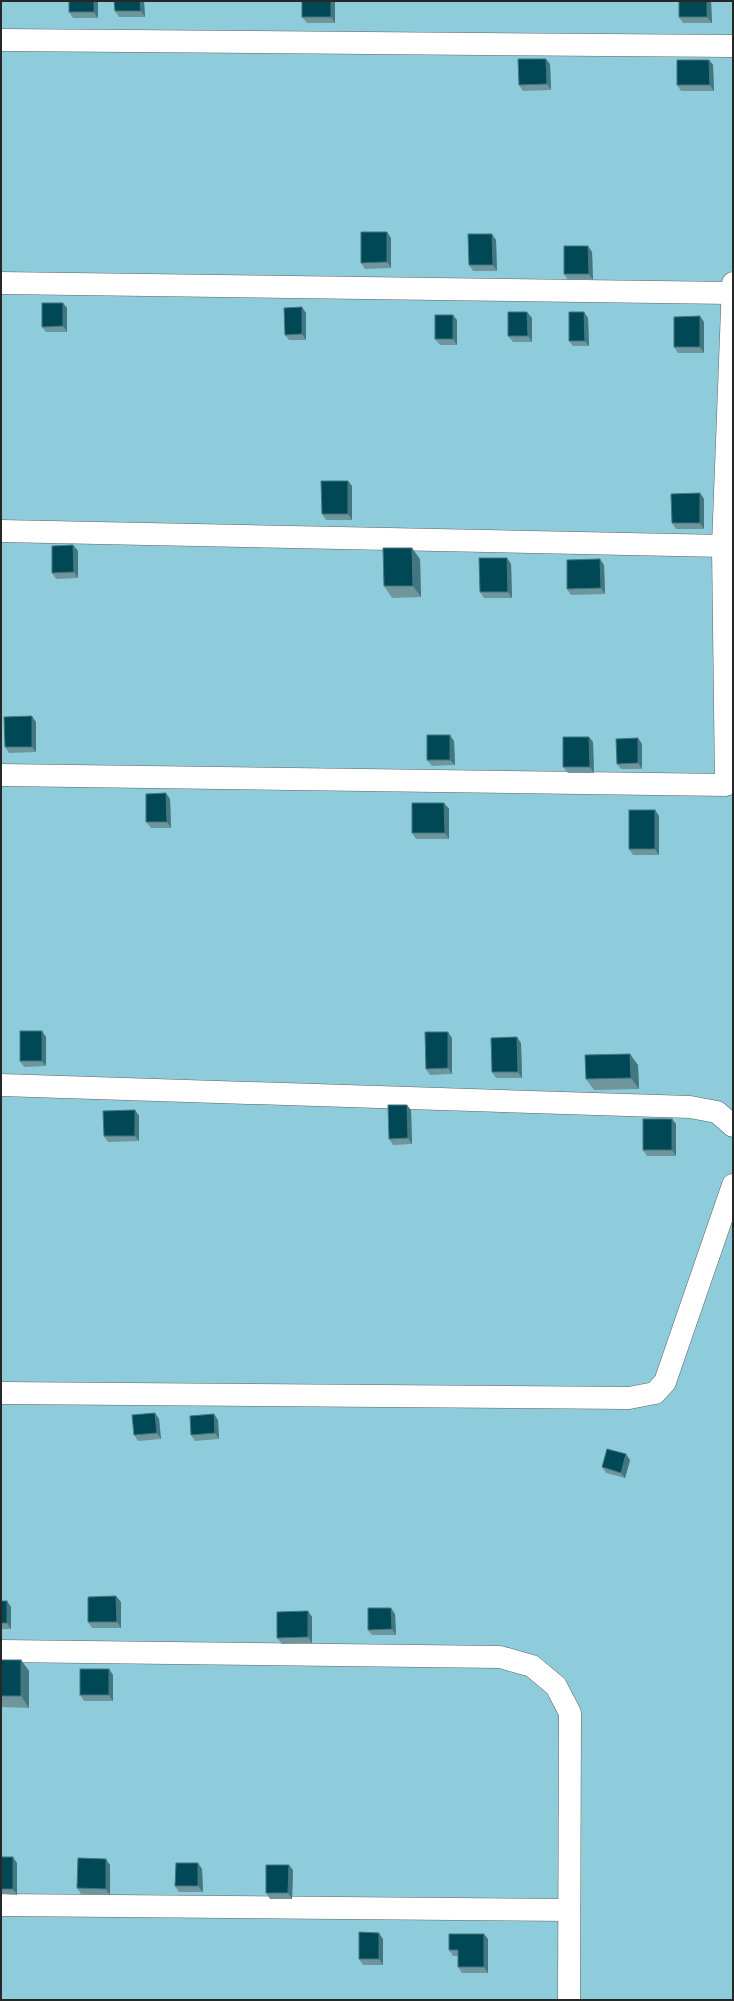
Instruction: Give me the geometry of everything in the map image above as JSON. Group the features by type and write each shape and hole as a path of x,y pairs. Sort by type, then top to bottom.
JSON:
{"lane":[{"path":"1,40 733,46"},
{"path":"1,283 733,288 723,546 726,785 1,775"},
{"path":"1,531 723,546"},
{"path":"1,1085 690,1107 717,1112 733,1126"},
{"path":"1,1393 629,1398 655,1393 664,1382 733,1185"},
{"path":"1,1651 500,1657 532,1666 556,1686 570,1714 569,2000"},
{"path":"1,1905 569,1910"}],"shaded area":[{"path":"1,1 733,1 733,2000 1,2000"}],"building":[{"path":"69,1 94,1 94,12 69,12"},
{"path":"114,1 140,1 141,11 115,11"},
{"path":"302,1 331,1 331,17 302,17"},
{"path":"679,1 707,1 707,17 679,17"},
{"path":"518,59 546,59 547,84 519,85"},
{"path":"677,60 709,60 710,85 677,85"},
{"path":"361,232 387,232 387,262 361,263"},
{"path":"468,234 492,234 493,265 469,265"},
{"path":"564,246 588,246 589,274 564,274"},
{"path":"42,303 63,303 63,326 42,327"},
{"path":"302,307 302,334 285,335 284,308"},
{"path":"508,312 527,312 528,336 508,336"},
{"path":"569,312 584,312 585,341 569,341"},
{"path":"435,315 453,315 453,339 435,339"},
{"path":"700,316 700,347 674,347 674,317"},
{"path":"321,481 348,481 348,514 322,514"},
{"path":"700,493 700,523 672,523 671,494"},
{"path":"73,545 74,572 52,573 52,546"},
{"path":"383,548 412,548 413,586 384,586"},
{"path":"479,558 507,558 508,592 480,592"},
{"path":"600,559 601,588 567,589 567,560"},
{"path":"32,716 32,747 5,747 4,717"},
{"path":"427,735 450,735 450,760 427,760"},
{"path":"563,737 589,737 590,767 563,767"},
{"path":"638,738 638,763 617,764 616,739"},
{"path":"166,793 167,822 146,822 146,794"},
{"path":"412,803 444,803 445,833 412,833"},
{"path":"629,810 655,810 655,849 629,849"},
{"path":"20,1031 42,1031 42,1061 20,1061"},
{"path":"425,1032 448,1032 448,1068 426,1069"},
{"path":"517,1037 518,1072 492,1072 491,1038"},
{"path":"630,1054 631,1078 586,1079 585,1055"},
{"path":"388,1105 407,1105 408,1138 389,1139"},
{"path":"135,1110 135,1136 104,1136 103,1111"},
{"path":"643,1119 672,1119 672,1150 643,1150"},
{"path":"155,1413 157,1433 134,1435 132,1415"},
{"path":"214,1414 215,1433 191,1435 190,1416"},
{"path":"607,1449 626,1454 621,1473 602,1467"},
{"path":"116,1596 117,1622 88,1622 88,1597"},
{"path":"1,1601 7,1601 7,1623 1,1623"},
{"path":"368,1608 391,1608 392,1629 368,1630"},
{"path":"308,1611 308,1637 277,1638 277,1612"},
{"path":"1,1660 21,1660 21,1696 1,1696"},
{"path":"80,1669 109,1669 109,1695 80,1695"},
{"path":"1,1857 13,1857 13,1889 1,1889"},
{"path":"78,1858 106,1859 106,1889 77,1888"},
{"path":"176,1863 198,1863 198,1886 175,1886"},
{"path":"266,1865 289,1865 288,1893 266,1893"},
{"path":"359,1932 379,1933 379,1959 359,1959"},
{"path":"449,1934 484,1934 484,1967 458,1967 458,1950 449,1950"}]}
